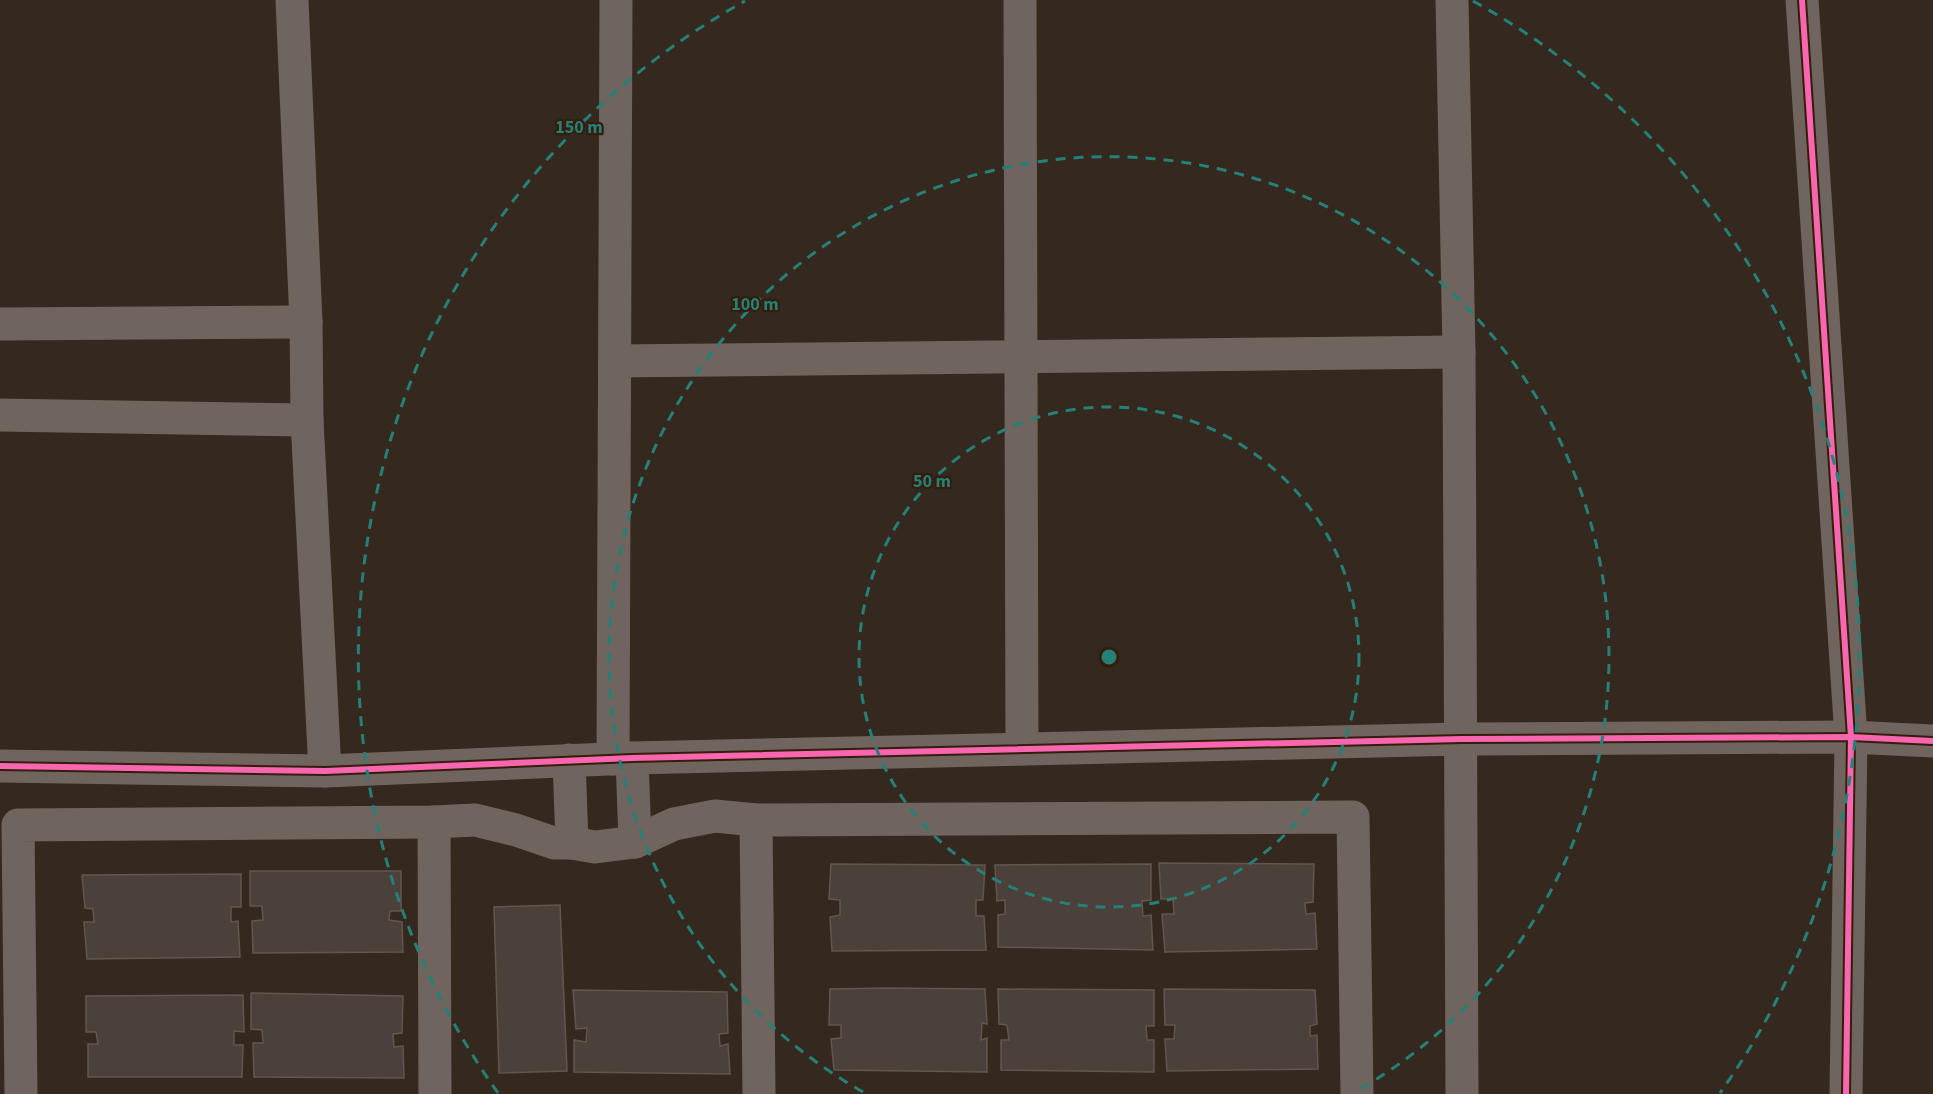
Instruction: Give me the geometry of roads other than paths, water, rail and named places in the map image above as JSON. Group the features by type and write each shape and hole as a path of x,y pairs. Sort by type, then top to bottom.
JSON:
{"street":[{"path":"292,0 306,322 307,420 325,771"},
{"path":"616,0 615,362 622,758 635,842"},
{"path":"1020,0 1019,357 1022,749"},
{"path":"1452,0 1459,352 1462,1094"},
{"path":"1802,0 1851,737 1846,1094"},
{"path":"0,324 306,322"},
{"path":"615,362 1459,352"},
{"path":"0,415 307,420"},
{"path":"0,766 325,771 622,758 1462,739 1851,737 1933,741"},
{"path":"569,760 572,843"},
{"path":"21,1094 18,825 475,820 516,830 554,843 595,847 635,842 674,824 715,816 756,820 1353,817 1357,1094"},
{"path":"756,820 759,1094"},
{"path":"434,822 435,1094"}]}
